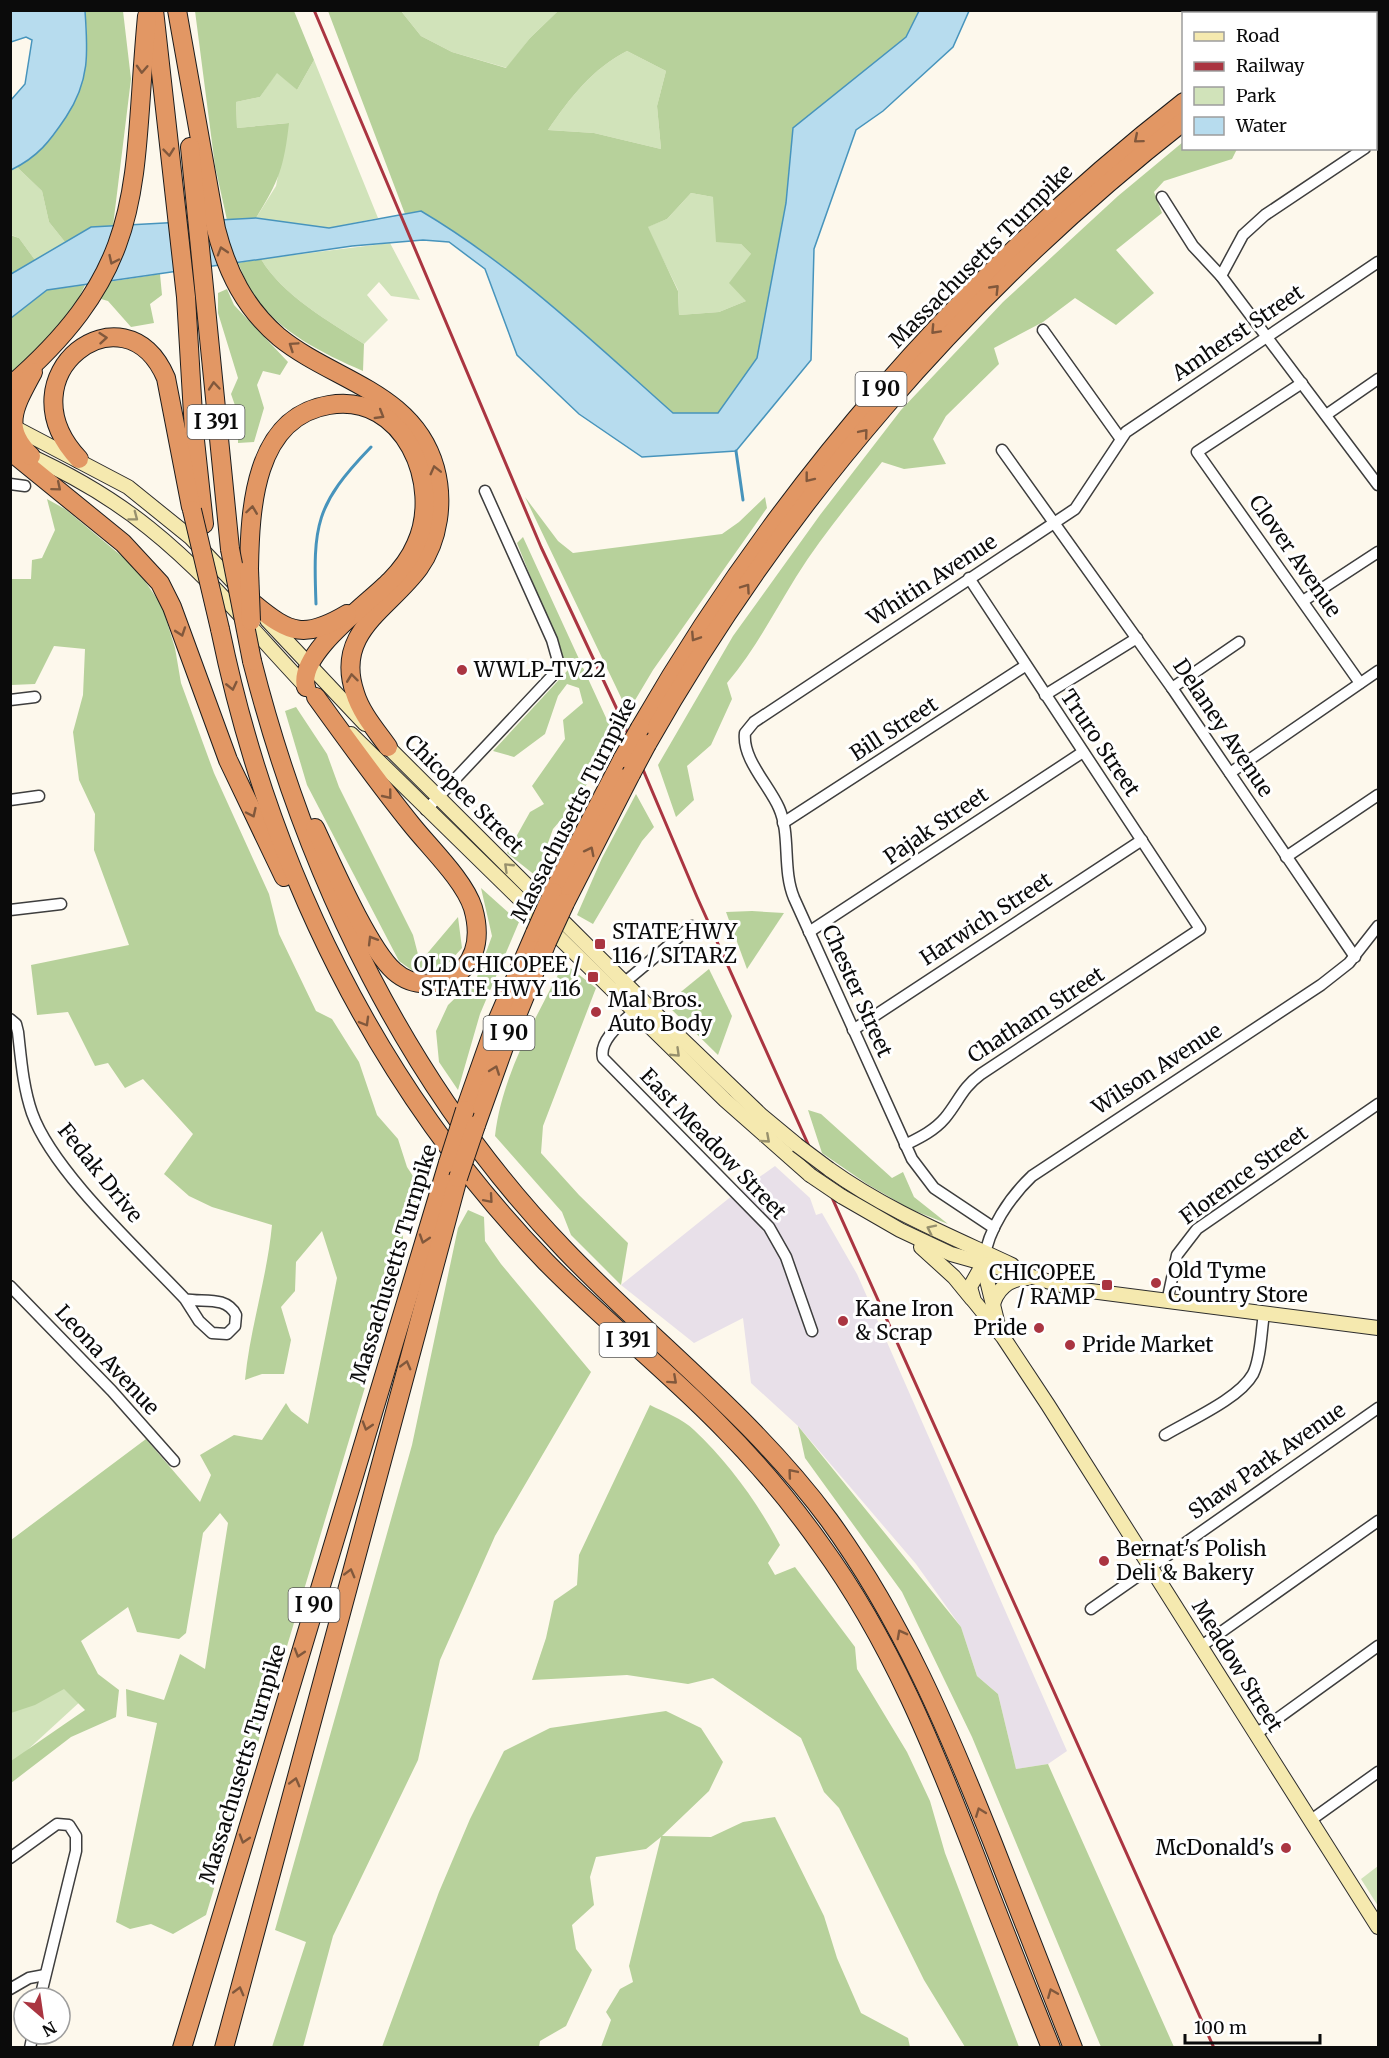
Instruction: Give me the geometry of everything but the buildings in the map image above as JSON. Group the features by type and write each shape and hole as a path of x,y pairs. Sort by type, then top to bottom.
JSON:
{"highway":[{"path":"10,386 40,360 80,315 112,261 131,204 138,149 148,10"},
{"name":"I 391","path":"154,10 186,297 198,517 231,686 258,781 295,879 344,983 405,1088 483,1191 565,1281 724,1429 771,1481 834,1564 879,1635 920,1718 1051,2048"},
{"name":"I 391","path":"176,10 202,195 206,295 222,487 230,549 252,661 275,744 314,854 352,939 404,1035 473,1140 510,1189 570,1255 714,1390 772,1450 827,1517 876,1590 909,1647 944,1722 1073,2048"},
{"name":"Massachusetts Turnpike","path":"224,2048 453,1171 465,1110 494,1028 627,766 701,628 764,537 834,445 890,379 962,301 1045,220 1182,104"},
{"name":"Massachusetts Turnpike","path":"643,736 761,566 821,486 889,403 963,322 1046,240 1182,123"},
{"path":"202,195 224,257 247,302 264,323 289,344 378,394 400,411 422,438 435,469 439,512 428,553 413,575 366,624 356,642 351,660 351,677 357,700 388,747"},
{"path":"79,459 55,433 47,413 47,387 53,371 66,353 90,340 113,337 136,344 156,360 166,378 198,517"},
{"path":"31,456 19,446 11,425 21,394 40,360"},
{"path":"252,661 249,569 254,498 265,461 275,441 292,421 314,409 339,403 362,406 381,415 404,436 420,467 425,495 424,521 412,552 389,582 364,603 309,664 304,677 311,692 374,778 466,893 476,919 477,941 471,957 457,974 438,983 419,983 399,975 388,965 362,921 275,744"},
{"path":"10,449 123,543 149,569 164,589 220,739 250,809 292,894 344,983"},
{"path":"254,604 281,626 305,631 324,626 364,603"},
{"name":"Massachusetts Turnpike","path":"182,2048 453,1171 476,1125 541,937"}],"main road":[{"name":"Chicopee Street","path":"11,425 128,487 167,517 222,569 388,747 625,981 639,1007 759,1133 810,1175 900,1230 951,1254 984,1258"},
{"name":"Chicopee Street","path":"10,449 31,456 84,484 148,527 191,566 426,810 614,992 639,1007 762,1116 830,1169 902,1214 984,1258 1046,1281 1091,1292 1378,1328"},
{"name":"Meadow Street","path":"900,1230 945,1268 1003,1337 1378,1927"},
{"path":"974,1301 970,1293 971,1283 984,1258"},
{"name":"Meadow Street","path":"984,1258 993,1309 1003,1337"},
{"path":"993,1309 999,1291 1012,1281 1020,1278 1046,1281"}],"street":[{"path":"1341,150 1348,160"},
{"path":"1221,276 1243,235 1265,215 1362,150"},
{"path":"1162,197 1192,246 1221,276 1378,485"},
{"name":"Amherst Street","path":"1120,438 1133,426 1378,262"},
{"path":"1042,330 1120,438"},
{"path":"1326,415 1378,379"},
{"name":"Clover Avenue","path":"1302,383 1197,452 1360,683"},
{"name":"Whitin Avenue","path":"744,734 754,722 1075,509 1120,438"},
{"name":"Delaney Avenue","path":"1002,450 1056,522 1172,688 1355,957"},
{"path":"10,484 25,486"},
{"path":"426,810 550,678 558,666 552,640 485,491"},
{"path":"1303,601 1378,552"},
{"name":"Truro Street","path":"969,578 1200,929"},
{"path":"1044,694 1137,638"},
{"path":"1172,688 1239,642"},
{"name":"Bill Street","path":"783,823 1026,666"},
{"path":"1230,772 1378,671"},
{"path":"10,700 35,697"},
{"name":"Chester Street","path":"744,734 749,754 778,807 783,823 787,879 905,1145 916,1166 930,1184 994,1228"},
{"name":"Pajak Street","path":"809,932 1083,752"},
{"path":"1287,857 1378,795"},
{"path":"10,800 39,796"},
{"name":"Harwich Street","path":"853,1030 1142,840"},
{"path":"10,910 61,904"},
{"path":"614,992 692,926"},
{"name":"Wilson Avenue","path":"984,1258 994,1228 1020,1189 1039,1170 1315,989 1355,957 1378,926"},
{"name":"Chatham Street","path":"905,1145 932,1130 945,1118 958,1095 975,1079 1200,929"},
{"name":"East Meadow Street","path":"639,1007 606,1041 602,1050 603,1058 769,1227 786,1257 812,1331"},
{"name":"Fedak Drive","path":"11,1019 18,1032 26,1094 41,1135 101,1210 185,1299 199,1320 212,1333 227,1334 235,1326 236,1315 228,1305 213,1301 185,1299"},
{"name":"Florence Street","path":"1167,1302 1177,1255 1197,1229 1378,1104"},
{"name":"Leona Avenue","path":"10,1286 112,1391 174,1461"},
{"path":"1165,1435 1224,1400 1246,1382 1254,1370 1264,1314"},
{"name":"Shaw Park Avenue","path":"1091,1609 1149,1566 1378,1408"},
{"path":"1200,1647 1378,1521"},
{"path":"1256,1734 1378,1646"},
{"path":"1311,1820 1378,1772"},
{"path":"10,1858 57,1824 69,1825 74,1831 76,1851 43,1986"},
{"path":"10,1989 28,1978 45,1975"}],"shaded area":[{"path":"775,1166 810,1198 816,1215 822,1213 857,1274 1067,1751 1048,1764 1016,1769 998,1694 977,1676 961,1627 916,1564 798,1426 751,1383 743,1318 694,1343 621,1285 728,1199"}],"green space":[{"path":"85,11 123,11 131,79 113,226 91,227 65,242 49,222 42,191 17,167 50,140 79,91 87,54"},
{"path":"195,11 294,11 314,60 297,90 277,73 260,97 236,102 237,128 289,123 279,173 256,218 227,220 215,166"},
{"path":"328,11 401,11 421,36 452,52 506,68 530,38 558,11 919,11 906,37 793,128 786,203 757,358 718,413 673,413 552,306 489,256 421,211 405,214","holes":["627,51 666,71 657,106 661,149 594,133 548,130 592,75","691,193 713,197 716,242 741,244 751,254 729,283 746,301 719,312 679,315 678,291 648,227 667,219"]},
{"path":"401,11 558,11 530,38 507,68 452,52 421,36"},
{"path":"627,51 666,71 657,106 661,149 594,133 548,130 592,75"},
{"path":"314,60 378,218 329,228 256,218 276,186 288,123 237,128 236,102 260,97 277,72 297,90"},
{"path":"1182,143 1182,150 1236,150 1232,159 1164,181 1154,192 1162,213 1116,250 1154,293 1116,325 1075,298 1043,322 994,348 999,364 946,416 933,439 946,464 904,469 882,462 816,548 755,645 727,683 732,699 711,745 687,766 694,800 676,817 658,765 733,636 820,515 901,410 1003,302 1118,196"},
{"path":"17,167 42,191 49,222 65,242 35,260 19,238 11,235 11,170"},
{"path":"691,193 713,197 741,244 751,254 746,301 719,312 679,315 678,290 647,227 667,219"},
{"path":"10,235 19,238 35,260 11,274"},
{"path":"390,243 420,300 391,296 379,282 367,295 388,320 364,344 294,296 270,272 261,259"},
{"path":"261,259 270,272 294,296 364,344 363,371 303,341 265,309 252,292 238,263"},
{"path":"160,274 162,295 150,304 154,323 131,327 108,301 101,299 108,282"},
{"path":"85,285 70,317 11,375 11,318 47,290"},
{"path":"227,289 234,305 288,362 280,375 263,371 257,385 264,408 254,442 238,443 238,414 231,394 238,378 218,313 218,293"},
{"path":"525,497 558,541 573,553 722,534 739,522 765,497 767,508 653,670 628,712"},
{"path":"47,499 65,509 136,568 162,606 175,648 181,683 214,773 269,894 279,934 316,1011 332,1019 359,1062 377,1115 398,1139 407,1167 422,1190 403,1232 403,1261 206,1915 173,1934 151,1924 130,1929 116,1922 157,1723 127,1716 126,1689 164,1700 180,1654 205,1669 228,1523 220,1513 203,1533 186,1633 179,1639 137,1632 128,1607 81,1641 98,1674 119,1690 116,1717 71,1737 11,1783 11,1761 85,1710 64,1689 35,1705 11,1713 11,1540 146,1439 200,1502 211,1475 200,1455 234,1435 262,1440 286,1403 291,1411 308,1424 337,1278 322,1231 296,1262 295,1291 281,1307 291,1340 284,1374 262,1374 245,1380 272,1225 212,1207 189,1196 164,1174 193,1134 143,1079 125,1088 108,1063 95,1066 68,1012 37,1015 31,965 129,945 94,850 95,814 79,780 73,732 83,695 85,649 54,646 35,684 11,685 10,559 12,579 31,579 32,560 42,558 55,530"},
{"path":"523,537 613,733 579,799 553,829 536,876 507,853 530,812 544,804 532,786 565,739 563,720 583,703 579,688 567,684 558,696 545,734 514,757 493,751 568,670 517,543"},
{"path":"296,707 327,754 339,787 413,935 420,962 458,917 462,948 440,972 417,974 399,961 307,785 285,711"},
{"path":"636,794 654,827 642,841 593,924 577,915 602,858"},
{"path":"481,888 519,922 480,1014 458,1090 439,1062 436,1031 448,1005 477,977 492,936"},
{"path":"726,912 784,913 747,969"},
{"path":"564,963 596,988 543,1126 541,1153 579,1195 628,1243 621,1285 571,1235 562,1212 495,1136 499,1113 513,1069"},
{"path":"709,969 732,1016 718,1055 666,1004"},
{"path":"808,1110 821,1114 892,1178 903,1172 914,1197 948,1224 910,1209 867,1184 822,1153"},
{"path":"468,1210 484,1217 485,1241 501,1264 591,1372 495,1536 440,1660 418,1760 333,1936 303,2047 272,2047 306,1942 275,1930 412,1445 458,1228"},
{"path":"650,1405 690,1426 719,1456 752,1499 780,1545 768,1563 775,1575 795,1567 855,1647 857,1669 907,1752 930,1801 945,1853 1019,2047 965,2047 924,1980 839,1808 824,1792 801,1738 713,1678 688,1684 627,1675 532,1680 546,1638 554,1601 577,1585 579,1555"},
{"path":"798,1426 961,1627 977,1676 998,1694 1016,1769 1048,1764 1174,2047 1101,2047 972,1737 902,1592 805,1458"},
{"path":"11,1575 95,1688 11,1765"},
{"path":"666,1711 701,1728 723,1762 709,1791 662,1836 711,1837 743,1822 775,1817 824,1916 837,1958 861,2013 908,2038 910,2047 601,2047 611,2020 606,2012 620,1989 633,1982 629,1966 661,1837 646,1849 596,1857 590,1877 594,1905 572,1925 576,1949 592,1970 566,2026 540,2041 539,2047 382,2047 439,1892 470,1819 504,1751 550,1728"},
{"path":"1378,1866 1378,1906 1361,1879"}],"water":[{"path":"11,10 85,11 87,53 80,91 60,126 43,148 29,160 11,170 11,100 25,84 32,40 26,37 11,42"},
{"path":"919,11 969,11 953,47 883,111 856,130 814,249 811,360 736,451 642,457 579,414 517,355 485,269 449,242 423,240 352,246 47,290 11,318 11,274 91,227 256,218 329,228 421,211 520,280 673,413 718,413 757,358 786,203 793,128 906,37"}],"waterway":[{"path":"316,604 315,554 321,518 338,485 371,447"},
{"path":"736,451 743,500"}],"railway":[{"path":"314,10 541,547 622,720 697,897 1214,2048"}],"place":[{"name":"WWLP-TV22","path":"462,670"},
{"name":"STATE HWY 116 / SITARZ","path":"600,944"},
{"name":"OLD CHICOPEE / STATE HWY 116","path":"593,977"},
{"name":"Mal Bros. Auto Body","path":"596,1012"},
{"name":"Old Tyme Country Store","path":"1156,1283"},
{"name":"CHICOPEE / RAMP","path":"1107,1285"},
{"name":"Kane Iron & Scrap","path":"843,1321"},
{"name":"Pride","path":"1039,1328"},
{"name":"Pride Market","path":"1070,1345"},
{"name":"Bernat's Polish Deli & Bakery","path":"1104,1561"},
{"name":"McDonald's","path":"1286,1848"}]}
